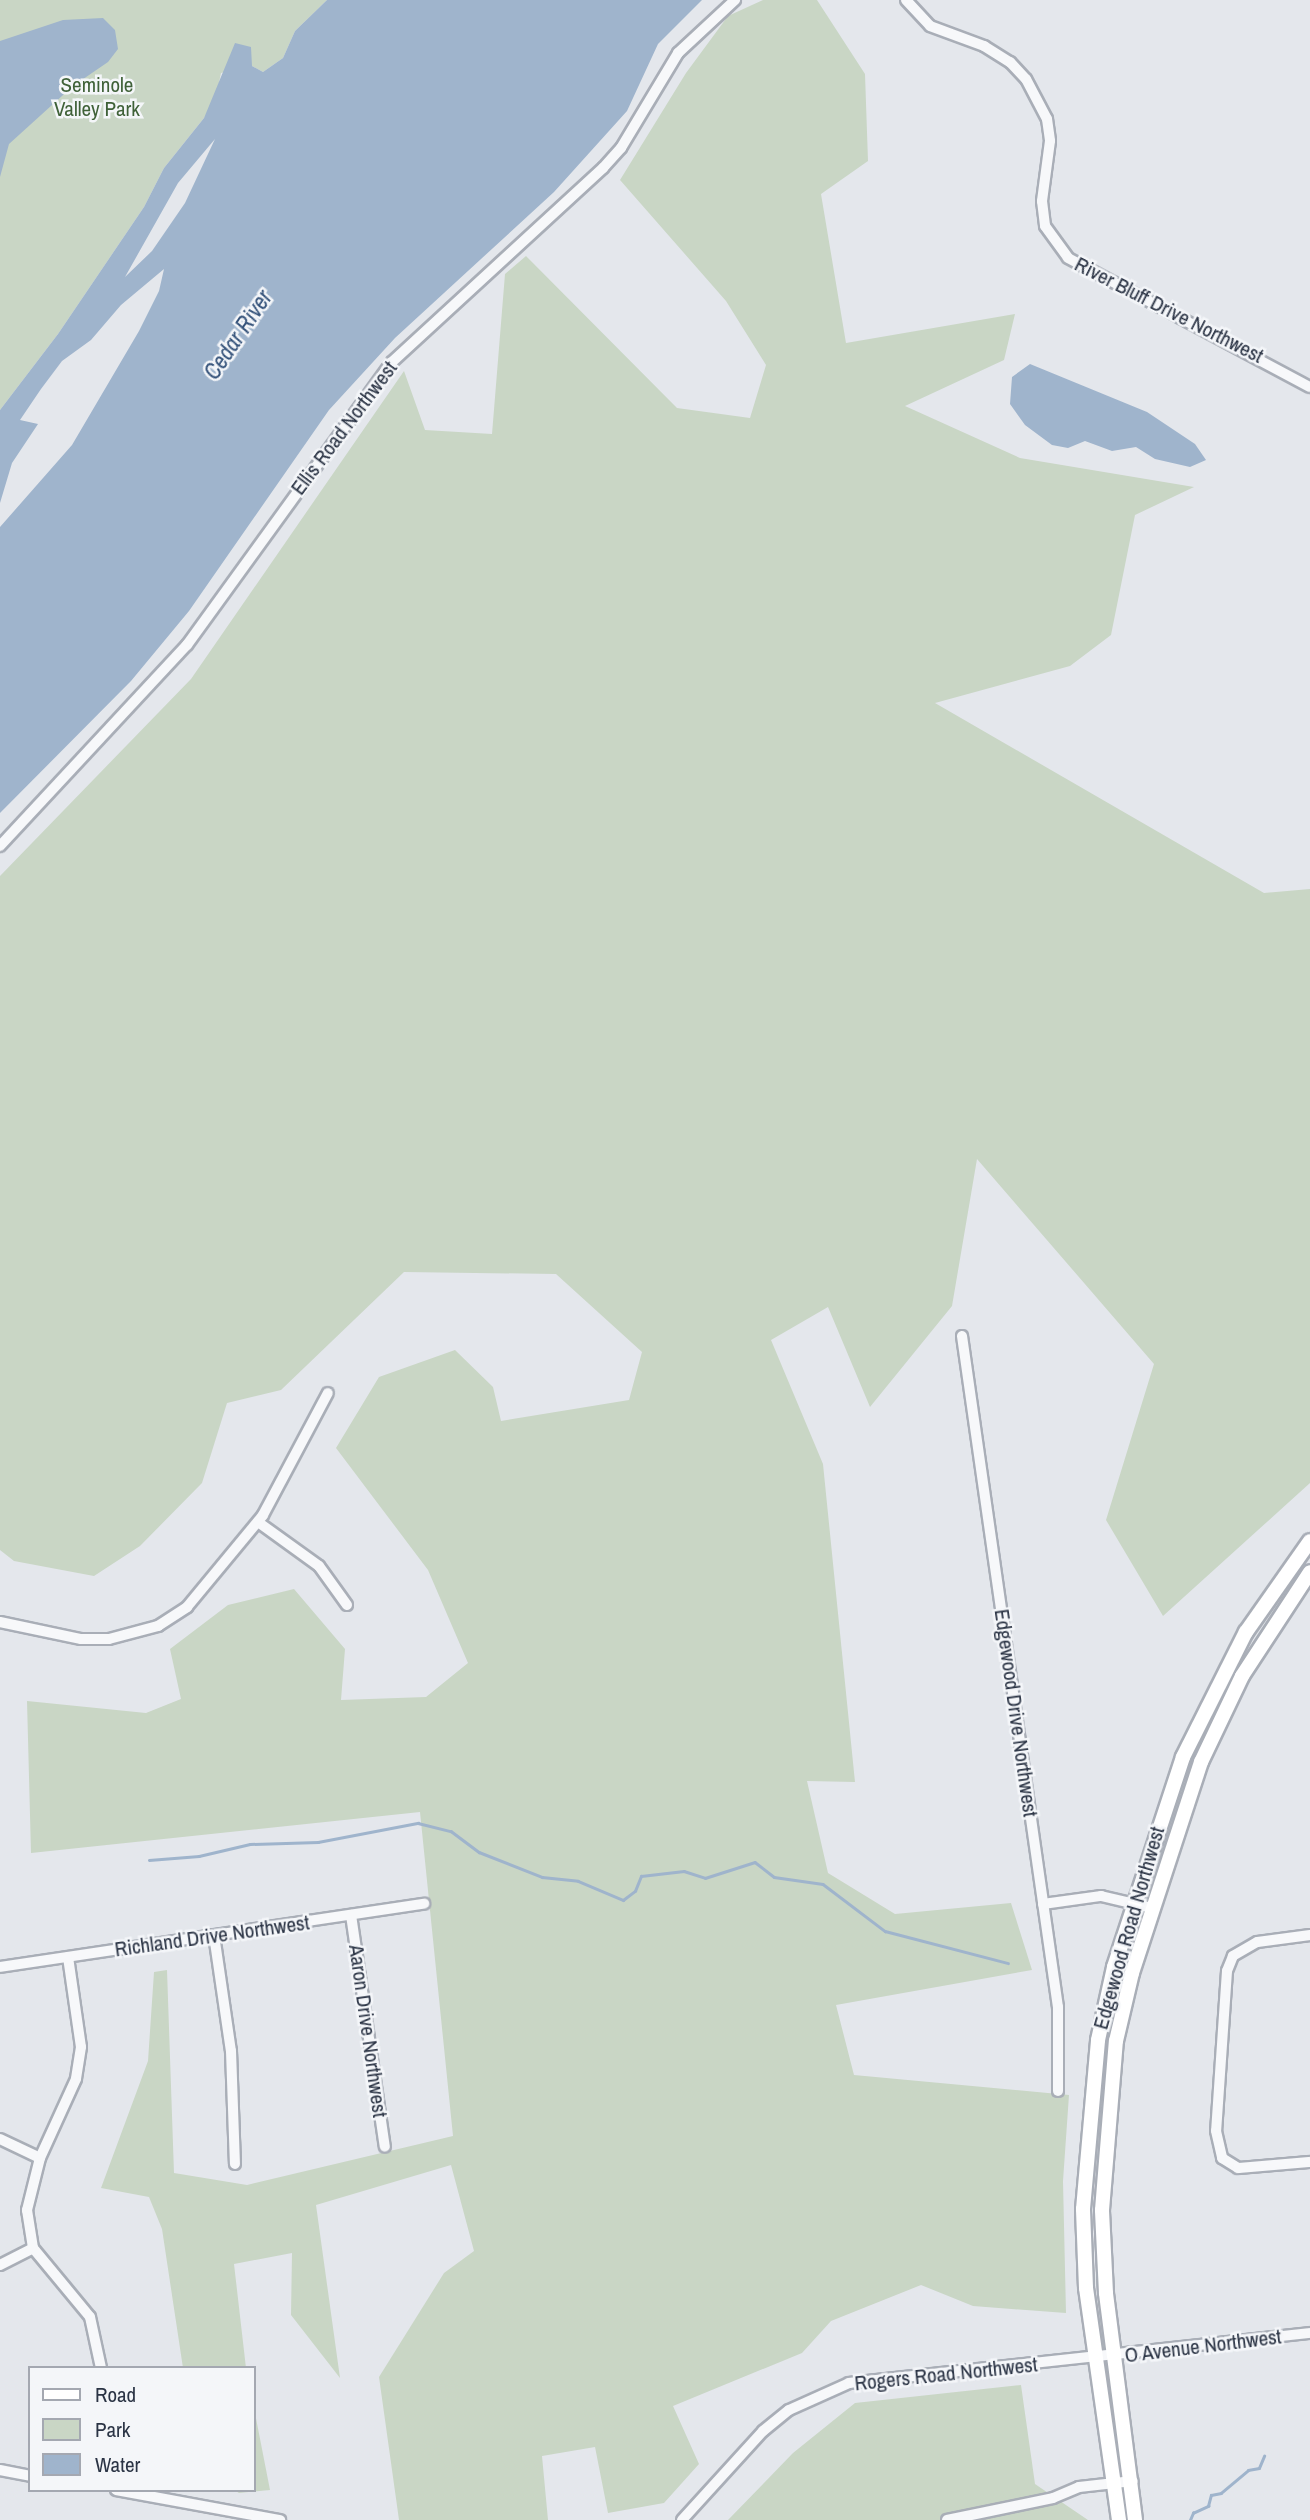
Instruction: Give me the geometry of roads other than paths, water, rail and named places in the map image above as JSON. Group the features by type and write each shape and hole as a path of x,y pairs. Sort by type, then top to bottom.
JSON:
{"main road":[{"name":"Edgewood Road Northwest","path":"1119,2520 1095,2359 1083,2209 1087,2123 1098,2040 1134,1904 1170,1791 1203,1713 1246,1632 1310,1541"},
{"name":"Edgewood Road Northwest","path":"1135,2520 1133,2481 1114,2357 1102,2210 1106,2122 1116,2041 1152,1908 1201,1762 1242,1676 1310,1572"}],"street":[{"name":"Ellis Road Northwest","path":"0,846 187,645 392,362 603,169 632,130 678,53 735,0"},
{"name":"River Bluff Drive Northwest","path":"906,0 930,26 992,51 1010,62 1026,79 1047,119 1050,141 1042,201 1045,226 1068,258 1310,387"},
{"name":"Edgewood Drive Northwest","path":"962,1336 1060,2032 1058,2091"},
{"path":"0,1622 81,1639 144,1632 171,1618 201,1595 258,1522 328,1393"},
{"path":"258,1522 319,1566 347,1605"},
{"path":"1043,1904 1101,1896 1152,1908"},
{"name":"Richland Drive Northwest","path":"0,1966 424,1904"},
{"name":"Aaron Drive Northwest","path":"351,1915 385,2147"},
{"path":"1310,1935 1256,1942 1233,1956 1227,1971 1216,2131 1222,2158 1238,2168 1310,2162"},
{"path":"214,1936 231,2051 235,2164"},
{"path":"68,1957 81,2047 76,2079 40,2158 27,2210 33,2248 90,2318 99,2344 101,2366"},
{"path":"0,2139 40,2158"},
{"path":"0,2265 33,2248"},
{"name":"O Avenue Northwest","path":"1095,2359 1310,2333"},
{"name":"Rogers Road Northwest","path":"682,2520 763,2431 821,2393 877,2377 1095,2359"},
{"path":"0,2470 28,2476"},
{"path":"947,2520 1053,2498 1079,2487 1133,2481"},
{"path":"127,2492 280,2520"}],"water":[{"name":"Cedar River","path":"327,0 702,0 658,44 627,111 554,192 395,338 329,410 189,611 131,681 0,813 0,527 72,445 139,331 159,291 164,269 121,305 91,340 62,361 41,389 20,420 38,424 12,463 0,503 0,410 58,334 144,207 164,168 204,118 235,43 251,47 252,66 263,72 283,58 295,31","holes":["215,139 185,203 152,251 125,277 178,183"]},
{"path":"103,18 115,30 118,49 108,62 73,86 9,144 0,177 0,41 63,20"},
{"path":"1030,364 1147,412 1195,444 1206,460 1190,467 1155,459 1136,447 1112,451 1085,441 1068,448 1052,445 1025,425 1010,404 1012,377"}],"waterway":[{"path":"149,1860 199,1856 250,1844 318,1842 418,1823 451,1831 479,1852 542,1877 578,1881 623,1900 635,1891 641,1876 684,1871 705,1878 755,1862 774,1877 823,1884 885,1931 1008,1963"},
{"path":"1190,2520 1193,2513 1208,2506 1211,2495 1221,2493 1248,2470 1259,2468 1264,2456"}],"park label":[{"name":"Seminole Valley Park","path":"97,97"}]}
